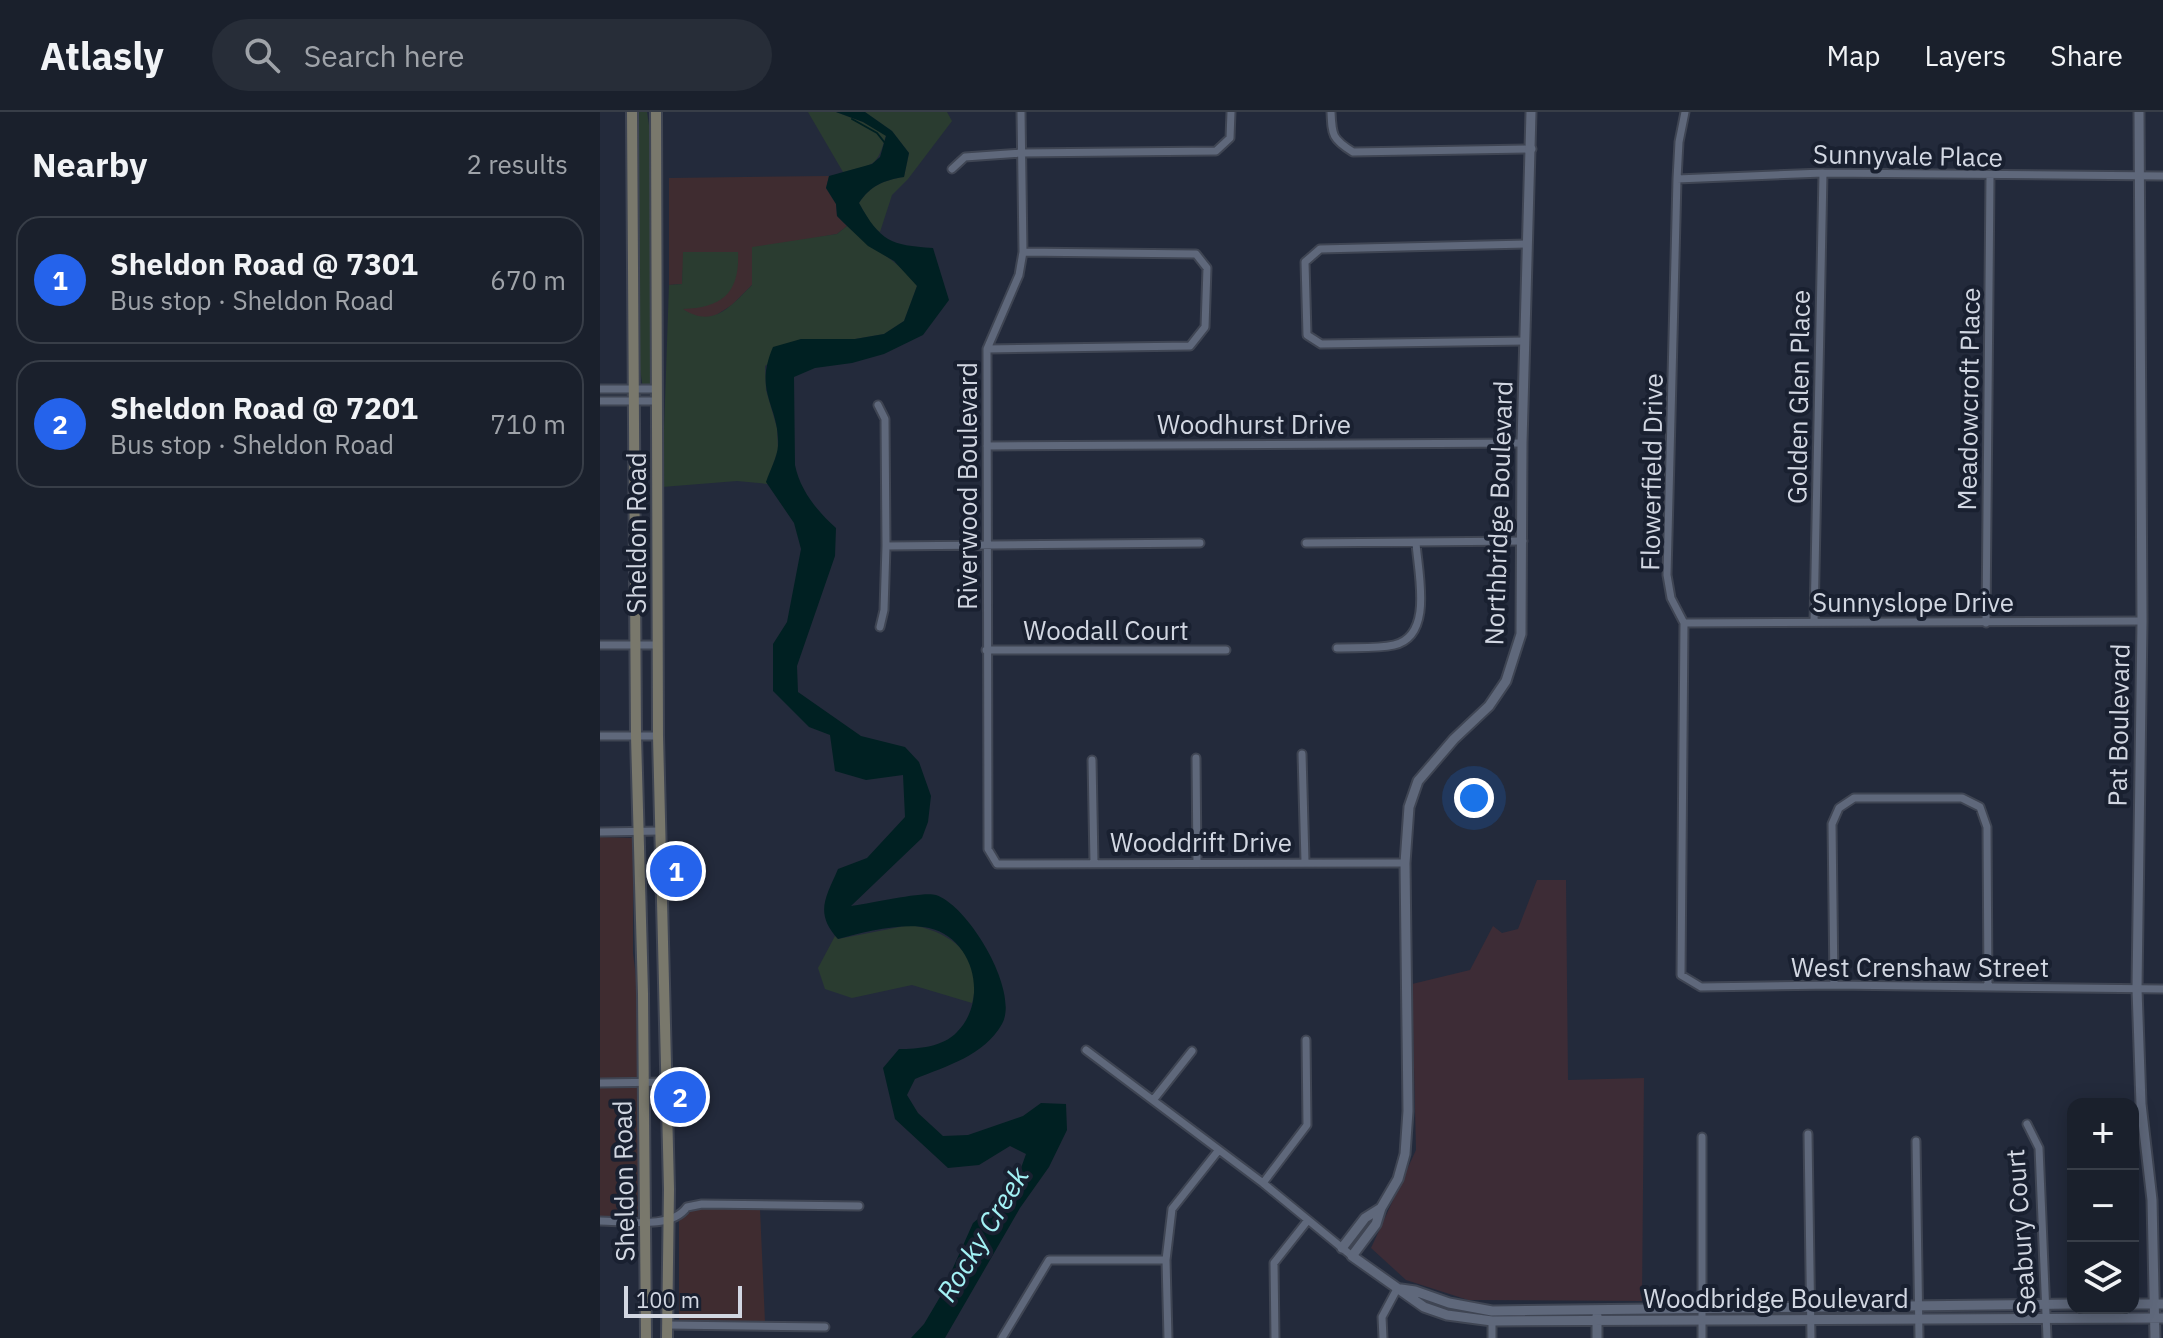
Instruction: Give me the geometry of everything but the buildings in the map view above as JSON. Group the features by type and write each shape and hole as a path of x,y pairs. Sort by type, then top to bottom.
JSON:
{"main road":[{"name":"Sheldon Road","path":"632,112 636,736 646,1338"},
{"name":"Sheldon Road","path":"656,112 658,736 667,1082 667,1338"},
{"path":"642,971 664,970"}],"street":[{"name":"Riverwood Boulevard","path":"997,864 988,849 987,349 1019,275 1023,252 1021,112"},
{"path":"952,169 965,157 1021,153 1216,151 1230,138 1231,112"},
{"path":"1331,112 1332,134 1339,144 1353,152 1532,149"},
{"name":"Northbridge Boulevard","path":"1352,1256 1376,1224 1381,1208 1398,1179 1407,1135 1405,863 1409,807 1418,781 1454,739 1489,706 1506,681 1521,634 1522,443 1531,112"},
{"name":"Flowerfield Drive","path":"1681,975 1684,623 1671,598 1667,575 1677,179 1679,142 1685,112"},
{"name":"Pat Boulevard","path":"2139,112 2142,621 2137,989 2141,1104 2152,1200 2159,1318 2155,1338"},
{"name":"Sunnyvale Place","path":"1677,179 1823,173 2163,176"},
{"name":"Golden Glen Place","path":"1814,622 1823,173"},
{"name":"Meadowcroft Place","path":"1986,623 1990,176"},
{"path":"1525,341 1321,344 1307,335 1305,262 1320,249 1527,244"},
{"path":"987,349 1190,346 1205,327 1207,268 1196,254 1023,252"},
{"path":"600,389 634,395 657,395"},
{"path":"600,401 634,395"},
{"path":"878,405 885,419 886,546 884,610 880,627"},
{"name":"Woodhurst Drive","path":"987,446 1522,443"},
{"path":"1306,543 1523,541"},
{"path":"886,546 1200,543"},
{"path":"1337,648 1393,645 1407,640 1416,627 1421,607 1416,543"},
{"name":"Sunnyslope Drive","path":"1684,623 2142,621"},
{"path":"600,645 658,645"},
{"name":"Woodall Court","path":"986,650 1226,650"},
{"path":"600,736 658,736"},
{"path":"1302,754 1305,861"},
{"path":"1196,758 1197,863"},
{"path":"1092,760 1094,862"},
{"path":"1834,985 1832,824 1839,808 1854,798 1962,798 1980,807 1987,827 1988,987"},
{"path":"600,832 660,831"},
{"name":"Wooddrift Drive","path":"997,864 1405,863"},
{"name":"West Crenshaw Street","path":"1681,975 1701,987 1834,985 2163,989"},
{"path":"1263,1183 1307,1125 1306,1040"},
{"name":"Woodbridge Boulevard","path":"1086,1050 1263,1183 1352,1256 1424,1307 1447,1315 1492,1321 2159,1318"},
{"path":"1154,1099 1192,1051"},
{"path":"600,1083 667,1082"},
{"name":"Seabury Court","path":"2027,1124 2039,1148 2047,1338"},
{"path":"1808,1134 1811,1338"},
{"path":"1702,1137 1702,1338"},
{"path":"1916,1141 1919,1338"},
{"path":"1168,1338 1166,1260 1172,1209 1218,1151"},
{"path":"600,1221 668,1221 681,1216 687,1207 702,1204 859,1206"},
{"name":"Northbridge Boulevard","path":"1342,1248 1365,1218 1381,1208"},
{"path":"1275,1338 1274,1263 1308,1220"},
{"path":"1002,1338 1049,1260 1166,1260"},
{"path":"1383,1338 1382,1317 1397,1289"},
{"name":"Woodbridge Boulevard","path":"1397,1289 1492,1311 2067,1304"},
{"path":"1597,1338 1598,1309"},
{"path":"1492,1321 1492,1338"},
{"path":"667,1325 825,1327"}],"shaded area":[{"path":"634,112 647,112 649,125 654,367 650,386 643,389 639,362"},
{"path":"808,112 836,112 886,135 877,159 843,172"},
{"path":"865,112 947,112 952,121 892,195 880,232 872,226 859,203 878,185 904,177 909,153 892,131"},
{"path":"829,176 826,188 836,204 837,216 847,226 837,234 820,237 713,317 697,317 681,309 738,252 684,252 682,284 669,285 669,178"},
{"path":"847,226 893,261 917,286 904,321 884,334 855,339 801,339 765,366 766,390 777,428 778,450 768,484 737,481 662,487 669,285 682,284 683,252 738,252 736,278 726,295 709,305 683,309 694,315 712,316 729,307 752,285 752,247 837,234"},
{"path":"600,837 633,838 633,953 639,1001 640,1078 600,1078"},
{"path":"1537,880 1566,880 1568,1080 1644,1078 1642,1301 1468,1300 1406,1280 1371,1248 1416,1150 1412,984 1470,970 1493,926 1502,933 1518,929"},
{"path":"910,925 939,933 961,949 974,972 972,1003 912,985 852,998 825,989 818,968 835,936 838,939"},
{"path":"600,1087 640,1087 642,1216 600,1216"},
{"path":"702,1208 760,1209 765,1322 679,1321 679,1221 689,1211"}],"water":[{"path":"836,112 865,112 892,131 909,153 904,177 878,185 859,203 874,226 888,239 933,248 949,300 923,335 884,354 852,363 815,368 794,377 797,474 810,500 836,528 835,556 797,666 798,692 861,736 905,747 919,762 931,796 928,822 922,838 851,906 929,894 949,902 976,932 998,972 1004,992 1006,1010 1002,1024 985,1044 963,1059 915,1079 907,1095 918,1113 943,1136 968,1135 1023,1116 1041,1103 1066,1104 1067,1130 1049,1167 1020,1208 945,1338 911,1338 924,1324 940,1297 973,1223 995,1204 1021,1168 1026,1154 1010,1146 979,1165 948,1168 895,1119 883,1068 899,1049 938,1044 957,1032 967,1019 972,1004 972,972 957,944 929,928 896,927 838,939 831,930 824,905 838,869 867,858 905,817 903,775 866,780 835,771 830,735 809,727 773,691 773,644 787,622 801,549 794,523 766,482 778,446 778,432 766,388 773,347 801,339 855,339 884,334 904,321 917,286 894,261 868,246 837,216 836,204 826,188 829,176 872,164 880,157 886,136 863,122"}],"waterway":[{"name":"Rocky Creek","path":"852,119 877,133 885,143"}],"place":[{"name":"Sheldon Road @ 7301","path":"676,871"},
{"name":"Sheldon Road @ 7201","path":"680,1097"}]}
